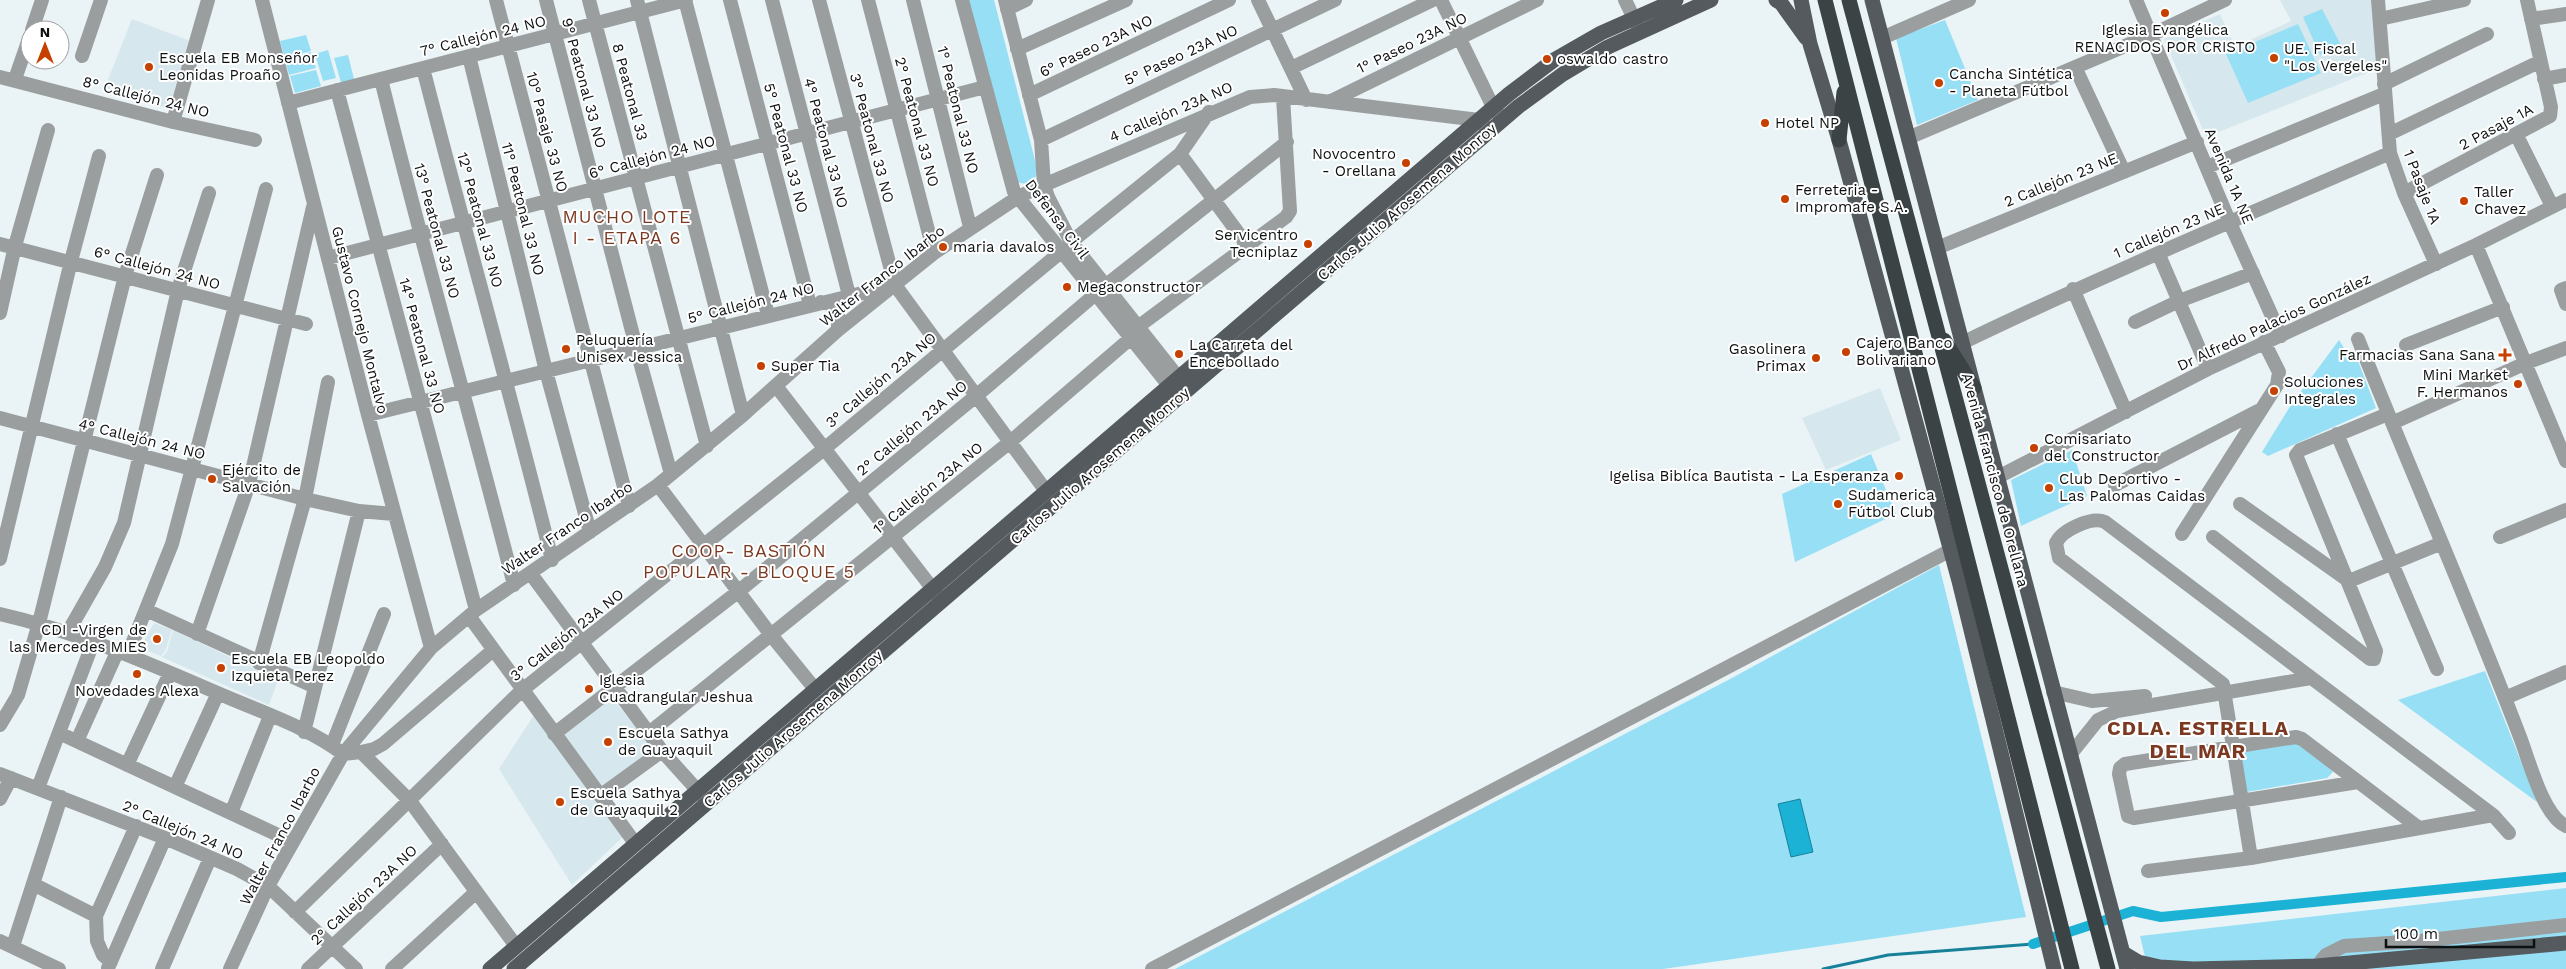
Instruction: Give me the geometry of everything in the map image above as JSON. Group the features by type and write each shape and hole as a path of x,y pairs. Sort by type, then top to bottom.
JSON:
{"highway":[{"path":"1825,0 2072,969"},
{"name":"Avenida Francisco de Orellana","path":"1849,0 2108,969"},
{"path":"1839,140 1844,101 1844,73"},
{"path":"1935,324 1974,388"}],"main road":[{"name":"Carlos Julio Arosemena Monroy","path":"1637,26 1676,0"},
{"name":"Carlos Julio Arosemena Monroy","path":"514,969 1183,394 1554,60 1601,33 1637,26 1711,0"},
{"path":"1776,0 1781,3 1810,44"},
{"path":"1800,0 1810,44 1839,140 1950,550 2054,969"},
{"name":"Avenida Francisco de Orellana","path":"1872,0 2127,969"},
{"name":"Carlos Julio Arosemena Monroy","path":"490,969 1172,382 1484,125"},
{"path":"2121,946 2145,964 2193,969 2292,968 2566,943"}],"street":[{"path":"35,20 42,0"},
{"path":"82,56 101,0"},
{"path":"173,122 208,0"},
{"name":"Gustavo Cornejo Montalvo","path":"262,0 368,415 431,648"},
{"name":"10° Pasaje 33 NO","path":"496,0 589,360 629,506"},
{"name":"9° Peatonal 33 NO","path":"546,0 636,348 671,474"},
{"name":"8 Peatonal 33","path":"589,0 707,446"},
{"path":"685,0 768,315"},
{"name":"7° Callejón 24 NO","path":"288,102 596,23 639,6 685,0"},
{"name":"5° Peatonal 33 NO","path":"730,0 768,144 816,303"},
{"name":"4° Peatonal 33 NO","path":"772,0 849,295"},
{"name":"3° Peatonal 33 NO","path":"819,0 894,285"},
{"name":"2° Peatonal 33 NO","path":"868,0 934,253"},
{"name":"1° Peatonal 33 NO","path":"913,0 970,227"},
{"name":"Defensa Civil","path":"962,0 1011,184 1018,197 1105,286 1139,326 1172,382"},
{"path":"1006,5 1026,0"},
{"path":"1017,49 1126,0"},
{"name":"6° Paseo 23A NO","path":"1030,95 1230,0"},
{"path":"1258,0 1306,100"},
{"name":"5° Paseo 23A NO","path":"1041,140 1335,0"},
{"path":"1291,68 1433,0"},
{"path":"1441,0 1497,113"},
{"name":"1° Paseo 23A NO","path":"1328,102 1537,0"},
{"path":"1625,0 1637,26"},
{"path":"1882,38 1969,0"},
{"name":"Avenida 1A NE","path":"2136,0 2230,223 2281,336"},
{"path":"1908,138 2151,35 2225,0"},
{"name":"1 Pasaje 1A","path":"2378,0 2390,153 2404,193 2436,264"},
{"path":"2380,19 2464,0"},
{"name":"2 Pasaje 1A","path":"2404,193 2517,136 2550,116 2551,110 2527,0"},
{"name":"Defensa Civil","path":"1006,5 1041,140 1044,185 1067,246 1094,295 1183,394"},
{"path":"639,6 743,415"},
{"path":"2531,19 2566,14"},
{"path":"2207,167 2384,89 2487,34"},
{"name":"11° Peatonal 33 NO","path":"469,56 546,371 590,532"},
{"path":"2389,134 2539,62"},
{"path":"15,79 20,65"},
{"path":"2075,67 2124,172"},
{"name":"12° Peatonal 33 NO","path":"423,68 463,223 507,380 552,560"},
{"path":"2544,79 2566,75"},
{"name":"8° Callejón 24 NO","path":"0,77 15,79 173,122 255,140"},
{"name":"13° Peatonal 33 NO","path":"381,79 420,234 464,390 514,585"},
{"name":"6° Callejón 24 NO","path":"328,258 985,87"},
{"name":"14° Peatonal 33 NO","path":"337,90 420,402 472,613 492,651 635,843"},
{"name":"4 Callejón 23A NO","path":"1018,197 1209,112 1250,97 1283,97 1328,102 1484,125"},
{"path":"1139,326 1286,217 1290,204 1283,97"},
{"name":"3° Callejón 23A NO","path":"295,912 410,801 454,754 521,691 824,449 1180,154 1209,112"},
{"path":"0,313 15,246 48,130"},
{"path":"2517,136 2552,206"},
{"name":"2° Callejón 23A NO","path":"554,734 739,591 976,396 1094,295 1287,142"},
{"name":"2 Callejón 23 NE","path":"1937,248 2197,142"},
{"name":"1 Callejón 23 NE","path":"1962,343 2074,289 2159,255 2390,153"},
{"path":"1180,154 1248,245"},
{"path":"0,559 71,261 99,156"},
{"path":"0,725 18,695 39,623 86,442 125,276 157,175"},
{"path":"77,742 146,610 172,544 266,189"},
{"path":"68,632 104,567 124,523 178,290 209,193"},
{"name":"Walter Franco Ibarbo","path":"230,969 268,886 293,842 337,750 431,648 472,613 552,560 658,485 743,415 838,330 934,253 970,227 1018,197"},
{"name":"Dr Alfredo Palacios González","path":"1998,478 2208,369 2436,264 2566,200"},
{"path":"197,634 249,484 314,204"},
{"name":"6° Callejón 24 NO","path":"0,244 15,246 306,324"},
{"path":"2476,245 2566,462"},
{"path":"2159,255 2208,369"},
{"path":"2135,322 2179,301 2253,273"},
{"path":"894,285 1046,491"},
{"name":"5° Callejón 24 NO","path":"368,415 894,285"},
{"path":"2566,288 2561,290 2566,304"},
{"path":"2074,289 2126,412"},
{"path":"816,303 830,304 838,311 838,330"},
{"path":"2406,345 2503,307"},
{"name":"1° Callejón 23A NO","path":"649,734 1010,442 1131,338"},
{"path":"2358,339 2505,698 2544,800 2556,820 2566,826"},
{"path":"2182,534 2277,385 2280,376 2264,342"},
{"path":"2213,537 2370,659 2374,659 2376,651 2296,455 2300,450 2338,434 2390,418 2566,348"},
{"path":"260,663 305,499 328,382"},
{"path":"776,386 943,601"},
{"path":"2114,485 2260,411"},
{"name":"4° Callejón 24 NO","path":"0,418 305,499 359,511 394,514"},
{"path":"2338,434 2437,669"},
{"path":"658,485 771,635 815,689"},
{"path":"2240,504 2349,581"},
{"path":"2500,537 2566,510"},
{"path":"304,732 359,511"},
{"path":"2251,858 2240,802 2224,688 2059,558 2056,543 2060,536 2094,520 2105,522 2493,815 2509,833"},
{"path":"2349,581 2442,543"},
{"path":"1152,969 1950,550"},
{"path":"530,574 662,751 708,802"},
{"path":"146,610 315,687"},
{"path":"0,614 39,623 94,640 270,716 337,750 361,752 383,744 492,651"},
{"path":"337,750 384,614"},
{"path":"38,788 94,640"},
{"path":"2505,698 2566,672"},
{"path":"127,764 170,673"},
{"path":"2053,692 2096,701 2128,699 2224,688 2306,675"},
{"path":"2070,755 2096,723 2109,714 2224,688"},
{"path":"175,787 218,693"},
{"path":"231,813 270,716"},
{"path":"59,733 293,842"},
{"path":"2358,782 2131,818 2126,811 2119,774 2120,768 2125,764 2299,738 2358,782 2419,828"},
{"path":"600,796 662,751"},
{"path":"361,752 410,801 516,946"},
{"path":"0,799 5,776"},
{"name":"2° Callejón 24 NO","path":"5,776 165,838 268,886 356,969"},
{"path":"59,969 4,942 33,884 61,797"},
{"path":"2148,871 2251,858 2493,815"},
{"path":"110,965 97,941 96,916 136,826"},
{"path":"110,965 165,838"},
{"name":"2° Callejón 23A NO","path":"308,969 442,844"},
{"path":"162,969 210,858"},
{"path":"33,884 96,916"},
{"path":"392,969 476,893"},
{"path":"2317,966 2326,954 2344,946 2419,941 2566,925"}],"shaded area":[{"path":"964,0 994,0 1038,172 1035,178 1029,182 1019,183 1016,181"},
{"name":"UE. Fiscal \"Los Vergeles\"","path":"2280,0 2371,0 2377,69 2206,137 2164,39 2220,14 2235,47 2291,21"},
{"path":"2322,9 2342,47 2320,55 2303,17"},
{"name":"Escuela EB Monseñor Leonidas Proaño","path":"132,19 193,42 172,109 103,92"},
{"name":"Cancha Sintética - Planeta Fútbol","path":"1945,20 1978,100 1917,125 1896,38"},
{"path":"2298,24 2321,73 2248,103 2226,54"},
{"path":"306,35 311,51 286,58 311,52 316,68 289,75 280,41"},
{"path":"328,50 336,78 323,81 315,54"},
{"path":"348,55 355,83 342,86 334,58"},
{"path":"316,70 321,86 295,93 290,76"},
{"path":"2339,340 2344,348 2355,353 2376,408 2268,456 2262,452 2291,405"},
{"path":"1880,388 1901,440 1826,470 1802,418"},
{"name":"Club Deportivo - Las Palomas Caidas","path":"2072,450 2087,496 2021,526 2011,480"},
{"name":"Sudamerica Fútbol Club","path":"1871,454 1896,514 1795,562 1782,494"},
{"path":"1939,565 2026,917 1663,969 1175,969 1730,679"},
{"name":"CDI -Virgen de las Mercedes MIES","path":"154,623 172,630 165,651 161,656 140,648"},
{"name":"Escuela EB Leopoldo Izquieta Perez","path":"173,630 278,680 269,705 162,657 167,652"},
{"path":"2485,671 2537,802 2398,700"},
{"name":"Escuela Sathya de Guayaquil","path":"612,698 655,750 604,788 562,733"},
{"name":"Escuela Sathya de Guayaquil 2","path":"534,715 624,836 572,885 499,769"},
{"path":"2291,738 2324,762 2333,772 2327,778 2241,793 2234,750"},
{"path":"1800,799 1813,852 1791,857 1778,804"},
{"path":"2566,888 2566,969 2148,969 2140,936"}],"waterway":[{"path":"2033,944 2133,911 2161,917 2566,877"},
{"path":"1823,969 1888,955 2033,944"}],"place":[{"name":"Iglesia Evangélica RENACIDOS POR CRISTO","path":"2165,13"},
{"name":"UE. Fiscal \"Los Vergeles\"","path":"2274,58"},
{"name":"oswaldo castro","path":"1547,59"},
{"name":"Escuela EB Monseñor Leonidas Proaño","path":"149,67"},
{"name":"Cancha Sintética - Planeta Fútbol","path":"1939,83"},
{"name":"Hotel NP","path":"1765,123"},
{"name":"Novocentro - Orellana","path":"1406,163"},
{"name":"Ferreteria - Impromafe S.A.","path":"1785,199"},
{"name":"Taller Chavez","path":"2464,201"},
{"name":"Servicentro Tecniplaz","path":"1308,244"},
{"name":"maria davalos","path":"943,247"},
{"name":"Megaconstructor","path":"1067,287"},
{"name":"Peluquería Unisex Jessica","path":"566,349"},
{"name":"Cajero Banco Bolivariano","path":"1846,352"},
{"name":"La Carreta del Encebollado","path":"1179,354"},
{"name":"Farmacias Sana Sana","path":"2505,355"},
{"name":"Gasolinera Primax","path":"1816,358"},
{"name":"Super Tia","path":"761,366"},
{"name":"Mini Market F. Hermanos","path":"2518,384"},
{"name":"Soluciones Integrales","path":"2274,391"},
{"name":"Comisariato del Constructor","path":"2034,448"},
{"name":"Igelisa Biblíca Bautista - La Esperanza","path":"1899,476"},
{"name":"Ejército de Salvación","path":"212,479"},
{"name":"Club Deportivo - Las Palomas Caidas","path":"2049,488"},
{"name":"Sudamerica Fútbol Club","path":"1838,504"},
{"name":"CDI -Virgen de las Mercedes MIES","path":"157,639"},
{"name":"Escuela EB Leopoldo Izquieta Perez","path":"221,668"},
{"name":"Novedades Alexa","path":"137,674"},
{"name":"Iglesia Cuadrangular Jeshua","path":"589,689"},
{"name":"Escuela Sathya de Guayaquil","path":"608,742"},
{"name":"Escuela Sathya de Guayaquil 2","path":"560,802"}],"district":[{"name":"MUCHO LOTE I - ETAPA 6","path":"627,227"},
{"name":"COOP- BASTIÓN POPULAR - BLOQUE 5","path":"749,561"},
{"name":"CDLA. ESTRELLA DEL MAR","path":"2198,740"}]}
